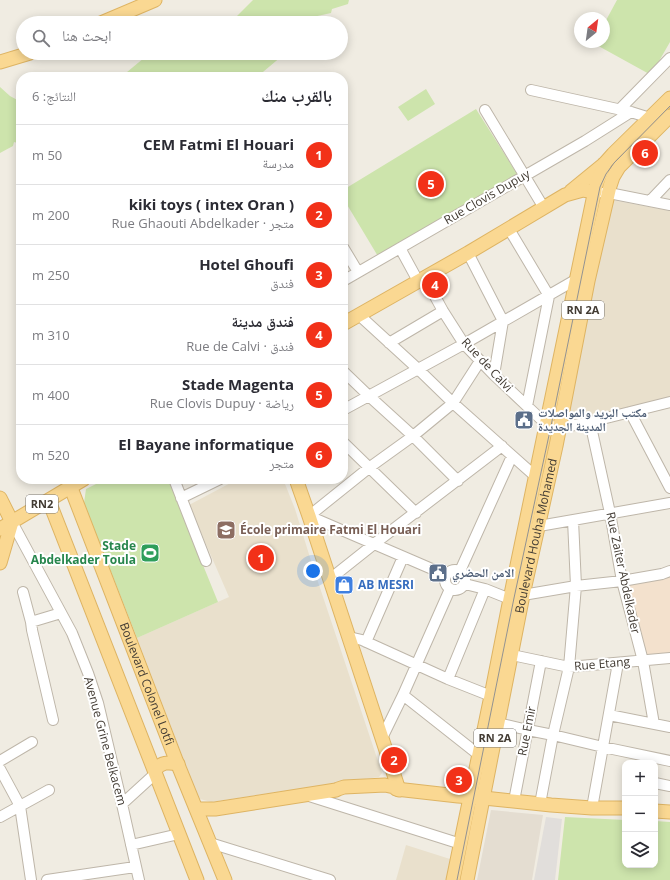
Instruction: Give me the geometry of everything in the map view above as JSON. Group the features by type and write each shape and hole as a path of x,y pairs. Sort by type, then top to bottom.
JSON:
{"main road":[{"path":"117,16 155,0"},
{"path":"0,62 16,57"},
{"path":"348,321 468,253 544,208 580,184 605,163 670,98"},
{"name":"Boulevard Houha Mohamed","path":"467,880 588,281 613,177 619,167 670,116"},
{"name":"Boulevard Houha Mohamed","path":"453,880 535,476 595,192 605,163"},
{"path":"564,195 583,190 595,192"},
{"name":"RN2","path":"0,529 77,484"},
{"path":"298,484 382,738 397,790"},
{"name":"Boulevard Colonel Lotfi","path":"71,488 172,749 225,880"},
{"path":"0,498 12,522 0,563"},
{"name":"Boulevard Colonel Lotfi","path":"49,501 197,880"},
{"path":"150,758 161,758 172,749"},
{"path":"155,771 165,762 178,764"},
{"path":"198,813 203,815 215,810 336,790 344,787 385,786 394,787 397,790 540,804 592,808 622,808"},
{"path":"658,810 670,812"}],"street":[{"path":"620,110 670,58"},
{"path":"531,90 631,112 650,118"},
{"path":"485,110 544,208"},
{"name":"Rue Clovis Dupuy","path":"348,278 585,141 631,112"},
{"path":"650,201 670,180"},
{"path":"595,192 609,193 670,205"},
{"path":"509,228 549,296 527,406"},
{"name":"Rue de Calvi","path":"400,248 464,344 494,376 546,424"},
{"path":"468,253 503,321 494,376"},
{"path":"348,255 358,272"},
{"path":"348,407 464,344 577,279"},
{"path":"389,343 443,311"},
{"path":"359,315 453,403 535,476"},
{"path":"446,575 309,516 370,467 413,436 453,403 480,361"},
{"path":"348,376 413,436 458,481"},
{"path":"546,424 559,428 590,422 670,402"},
{"path":"630,412 670,488"},
{"name":"Rue Zaiter Abdelkader","path":"590,422 610,513 622,581 643,661 654,724"},
{"path":"330,579 502,446"},
{"path":"348,447 416,513"},
{"path":"460,571 512,456"},
{"path":"176,484 206,561"},
{"path":"181,498 210,484"},
{"path":"539,526 670,503"},
{"path":"540,804 553,735 569,667 576,586 573,520"},
{"name":"Avenue Grine Belkacem","path":"12,522 72,633 88,673 98,703 139,880"},
{"path":"366,642 403,557"},
{"path":"450,570 460,571 465,575 465,584 460,589 450,590 445,584 446,575 450,570"},
{"path":"465,584 485,589 510,599 524,595 576,586 622,581 662,574 670,571"},
{"path":"448,679 485,589"},
{"path":"382,738 417,665 450,590"},
{"path":"23,592 53,720"},
{"path":"31,622 62,614"},
{"path":"348,637 366,642 448,679 491,696"},
{"name":"Rue Etang","path":"512,655 569,667 670,658"},
{"name":"Rue Emir","path":"514,801 541,661"},
{"path":"592,808 618,663"},
{"path":"403,695 479,755"},
{"path":"609,715 670,727"},
{"path":"498,723 603,747 640,759 670,761"},
{"path":"0,760 32,742"},
{"path":"0,769 20,806 31,880"},
{"path":"122,804 155,771"},
{"path":"658,784 670,786"},
{"path":"0,817 49,790"},
{"path":"306,795 461,844"},
{"path":"132,845 179,834"},
{"path":"210,843 330,880"},
{"path":"47,880 136,867"}],"shaded area":[{"path":"612,200 670,211 670,397 569,423 566,422"},
{"path":"229,484 285,484 295,509 382,773 379,777 211,802 200,799 137,638 229,597 189,505"},
{"path":"670,571 670,658 643,661 622,581"},
{"path":"491,810 543,815 532,880 477,880"},
{"path":"546,817 562,819 555,880 534,880"},
{"path":"406,845 450,859 446,880 396,880"}],"green space":[{"path":"253,0 349,0 348,4 332,9 331,13 318,16 237,16"},
{"path":"617,0 670,0 670,42 651,75 602,48 610,48 610,13"},
{"path":"142,60 277,60 263,72 127,72"},
{"path":"0,87 16,99 16,143 14,142 13,146 0,153"},
{"path":"426,89 435,104 408,121 398,107"},
{"path":"476,109 519,177 379,258 348,206 348,187"},
{"name":"Stade Abdelkader Toula","path":"96,484 170,484 218,602 137,638 84,503 86,489"},
{"path":"565,817 622,820 622,868 658,868 658,821 670,822 670,880 558,880"}],"tram line":[{"path":"457,880 600,187 606,174 614,163 670,106"}],"place":[{"name":"El Bayane informatique","path":"645,153"},
{"name":"Stade Magenta","path":"431,184"},
{"name":"فندق مدينة","path":"435,285"},
{"name":"مكتب البريد والمواصلات المدينة الجديدة","path":"524,420"},
{"name":"École primaire Fatmi El Houari","path":"226,530"},
{"name":"Stade Abdelkader Toula","path":"150,553"},
{"name":"CEM Fatmi El Houari","path":"261,558"},
{"name":"الامن الحضري","path":"438,573"},
{"name":"AB MESRI","path":"344,585"},
{"name":"kiki toys ( intex Oran )","path":"394,760"},
{"name":"Hotel Ghoufi","path":"459,780"}]}
